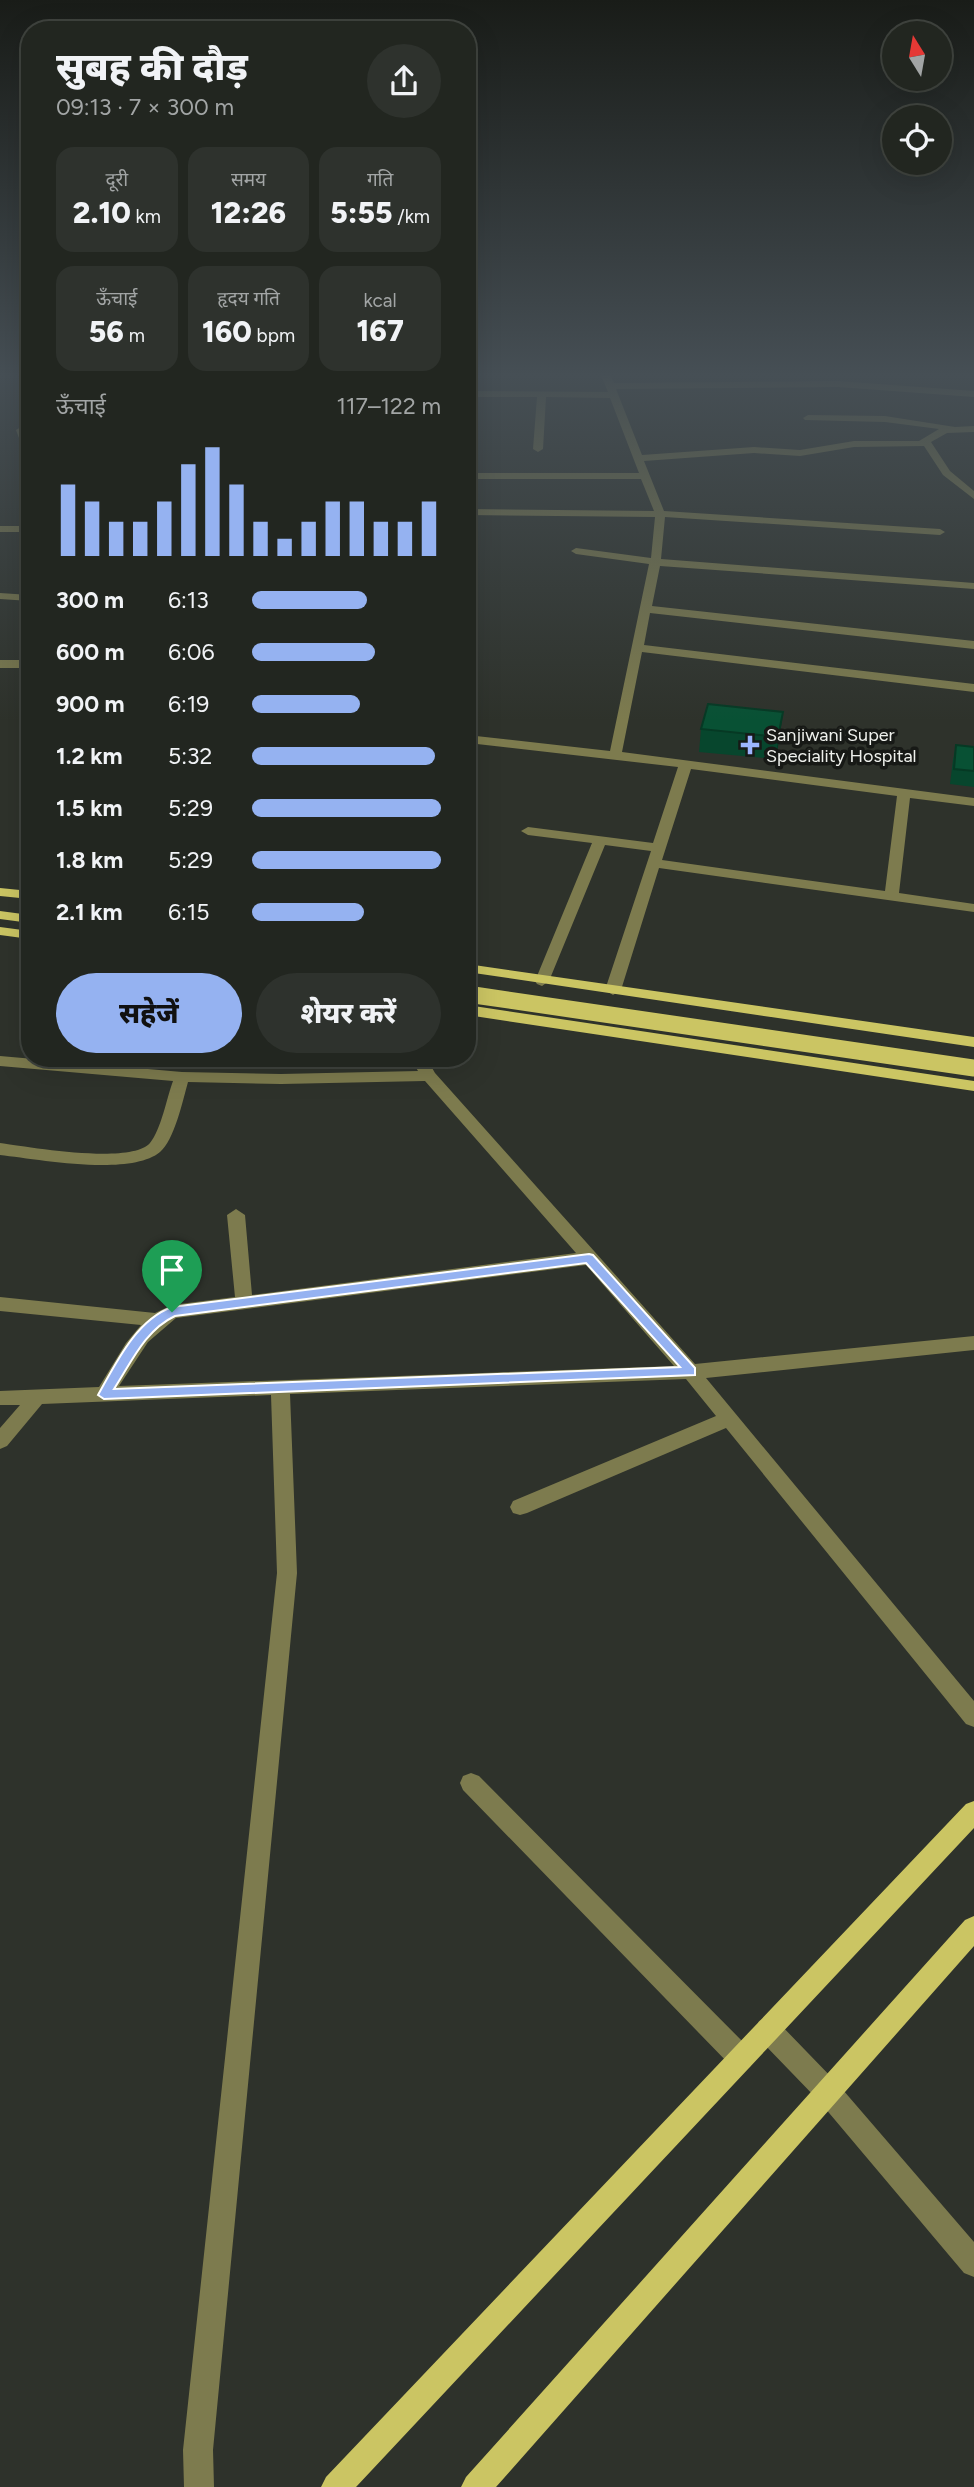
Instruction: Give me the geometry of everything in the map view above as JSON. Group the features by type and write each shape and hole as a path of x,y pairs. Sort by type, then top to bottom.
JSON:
{"main road":[{"path":"0,892 21,894"},
{"path":"0,915 21,918"},
{"path":"0,931 21,934"},
{"path":"476,970 974,1042"},
{"path":"476,995 974,1068"},
{"path":"476,1011 974,1086"},
{"path":"771,1056 775,1013"},
{"path":"336,2487 974,1812"},
{"path":"476,2487 974,1928"}],"street":[{"path":"615,755 655,562 660,514 650,489"},
{"path":"476,512 660,514 940,532"},
{"path":"0,529 21,529"},
{"path":"576,551 655,562 974,586"},
{"path":"0,596 21,597"},
{"path":"645,609 974,645"},
{"path":"637,648 974,688"},
{"path":"0,664 21,664"},
{"path":"476,741 686,763 974,802"},
{"path":"613,990 686,763"},
{"path":"892,896 904,792"},
{"path":"528,831 657,848"},
{"path":"542,981 600,840"},
{"path":"652,863 974,908"},
{"path":"0,1061 21,1063"},
{"path":"68,1067 182,1077 281,1079 424,1067 691,1372 974,1717"},
{"path":"0,1149 110,1160 129,1160 144,1155 157,1146 182,1077"},
{"path":"236,1215 244,1301"},
{"path":"104,1395 139,1339 155,1320 172,1312 589,1258"},
{"path":"0,1304 155,1320"},
{"path":"0,1398 691,1372 974,1343"},
{"path":"199,2487 198,2450 287,1573 280,1388"},
{"path":"0,1441 37,1397"},
{"path":"520,1507 729,1418"},
{"path":"471,1783 741,2058"},
{"path":"768,2030 828,2092 974,2263"}],"building":[{"path":"708,704 783,712 778,737 701,729"},
{"path":"956,745 974,747 974,771 954,769"}],"place":[{"name":"Sanjiwani Super Speciality Hospital","path":"750,745"}],"route":[{"path":"589,1258 691,1372 104,1395 139,1339 155,1320 172,1312 589,1258"}]}
